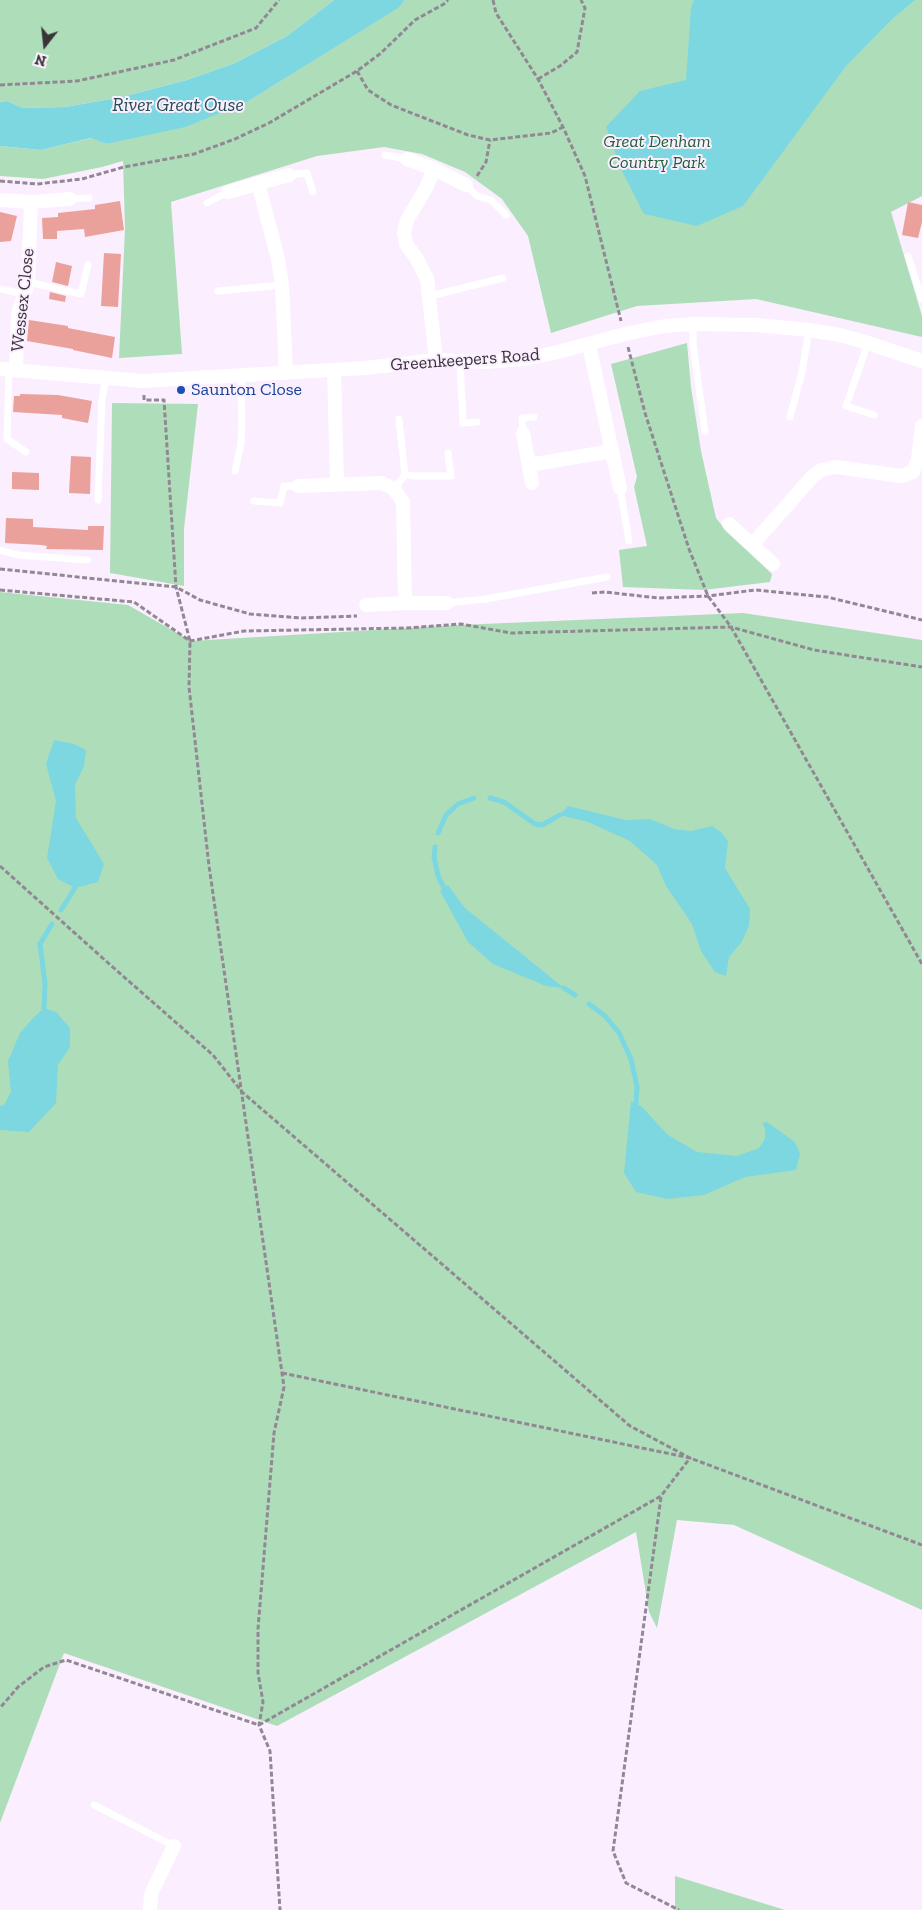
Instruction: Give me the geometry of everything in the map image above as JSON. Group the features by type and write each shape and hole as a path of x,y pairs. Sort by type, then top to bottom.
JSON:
{"street":[{"path":"407,159 434,169 466,185"},
{"path":"434,169 426,188 407,220 404,233 406,244 418,259 427,279 436,360"},
{"path":"228,192 289,175"},
{"path":"258,183 278,259 282,285 286,372"},
{"path":"0,200 31,202 70,199"},
{"name":"Wessex Close","path":"8,369 18,314 26,288 31,202"},
{"name":"Greenkeepers Road","path":"8,369 143,381 334,370 436,360 486,362 524,359 589,345 625,334 665,326 693,324 756,325 840,335 922,361"},
{"path":"589,345 620,488"},
{"path":"334,370 338,484"},
{"path":"752,545 812,477 821,470 836,467 901,476 918,474 922,426"},
{"path":"523,433 532,483"},
{"path":"529,465 612,451"},
{"path":"298,486 382,483 394,489 403,502 405,603"},
{"path":"729,524 773,564"},
{"path":"366,605 447,603"},
{"path":"150,1910 150,1894 174,1846"}],"lane":[{"path":"384,155 407,159"},
{"path":"289,175 307,172 313,192"},
{"path":"466,185 477,196 491,200 506,215"},
{"path":"206,203 228,192"},
{"path":"70,199 89,198"},
{"path":"908,256 922,299"},
{"path":"0,289 26,288 82,294 88,265"},
{"path":"430,296 503,278"},
{"path":"218,291 282,285"},
{"path":"693,324 693,344 705,432"},
{"path":"790,417 802,372 809,330"},
{"path":"868,343 846,406 874,415"},
{"path":"460,362 463,423 477,422"},
{"path":"8,369 7,439 26,452"},
{"path":"235,471 241,444 241,375"},
{"path":"98,500 102,399 106,379"},
{"path":"523,433 522,418 534,417"},
{"path":"394,489 405,475 400,419"},
{"path":"405,475 451,476 448,453"},
{"path":"254,501 280,503 284,486 298,486"},
{"path":"620,488 629,541"},
{"path":"0,550 18,555 87,560"},
{"path":"447,603 486,599 607,577"},
{"path":"94,1805 174,1846"}],"path":[{"path":"0,85 77,82 174,60 256,28 279,0"},
{"path":"0,181 37,184 82,179 124,167 194,154 235,139 269,123 357,71 381,53 415,20 448,0"},
{"path":"493,0 496,13 538,79 563,127 585,176 645,414 689,549 708,596 731,627 922,964"},
{"path":"538,79 560,66 577,52 585,8 581,0"},
{"path":"357,71 368,90 391,105 468,135 490,140 551,133 563,127"},
{"path":"466,185 472,183 486,162 490,140"},
{"path":"143,381 144,400 164,400 176,587 190,641 189,687 209,866 284,1387 274,1433 258,1629 258,1673 263,1702 259,1725 270,1751 280,1910"},
{"path":"0,590 134,602 190,641 244,631 407,628 461,624 512,633 731,627 814,650 922,667"},
{"path":"708,596 755,590 827,597 922,620"},
{"path":"0,866 213,1054 242,1092 630,1426 690,1458 922,1545"},
{"path":"282,1373 690,1458"},
{"path":"0,1708 18,1688 44,1667 66,1660 259,1725 661,1496 690,1458"},
{"path":"661,1496 614,1851 626,1883 679,1910"}],"green space":[{"path":"0,0 334,0 287,36 235,63 187,80 122,97 65,107 23,108 7,101 0,102"},
{"name":"Great Denham Country Park","path":"405,0 922,0 922,196 891,212 922,316 922,337 756,299 637,306 551,333 528,236 502,199 465,172 422,154 384,147 317,156 171,202 182,354 119,358 125,229 123,161 43,179 0,176 0,146 41,150 92,138 106,144 247,102 397,8"},
{"path":"687,343 691,387 701,451 716,518 727,532 772,574 770,582 704,590 623,587 619,550 647,546 634,487 637,477 611,364"},
{"path":"112,403 198,404 184,529 184,586 110,573"},
{"path":"0,592 128,605 191,641 458,625 743,613 922,640 922,1610 734,1525 677,1520 657,1628 649,1612 636,1532 277,1726 64,1653 0,1823"},
{"path":"675,1876 785,1910 675,1910"}],"water":[{"name":"River Great Ouse","path":"334,0 405,0 398,8 247,102 185,127 106,144 91,138 41,150 0,146 0,102 7,101 23,108 65,107 122,97 187,80 235,63 287,36"},
{"path":"694,0 915,0 892,19 846,66 743,206 697,226 644,214 621,169 606,127 640,91 686,80 691,8"},
{"path":"54,740 74,744 86,750 84,766 75,785 76,818 104,864 98,882 75,888 58,879 47,858 56,801 46,764"},
{"path":"568,806 626,820 650,819 674,829 691,831 712,826 722,833 728,841 725,868 750,909 749,926 741,943 729,957 726,976 715,972 701,951 692,924 666,886 657,865 630,841 588,822 560,815"},
{"path":"448,885 465,908 564,988 546,986 493,964 468,942 440,891"},
{"path":"44,1008 56,1012 70,1028 70,1047 58,1065 56,1103 29,1132 0,1130 0,1106 4,1105 11,1092 8,1061 20,1033"},
{"path":"631,1101 641,1106 668,1135 697,1152 737,1156 759,1148 765,1139 765,1128 762,1123 767,1122 795,1142 800,1154 796,1170 745,1177 704,1195 667,1199 636,1192 624,1173"}],"building":[{"path":"120,201 124,230 85,237 84,229 57,231 57,239 43,239 42,218 58,217 58,213 95,209 95,205"},
{"path":"908,202 922,205 922,222 918,238 902,235"},
{"path":"0,212 17,216 11,241 0,242"},
{"path":"104,253 121,254 118,307 101,306"},
{"path":"56,262 72,266 68,286 52,282"},
{"path":"50,292 66,296 65,302 49,299"},
{"path":"29,320 68,326 68,328 115,337 112,358 27,341"},
{"path":"20,394 58,395 92,401 88,423 62,418 62,415 13,412 14,396 20,396"},
{"path":"71,456 91,457 90,494 69,493"},
{"path":"12,472 39,473 39,490 12,489"},
{"path":"6,518 33,519 33,527 88,530 88,526 104,526 103,550 46,549 47,546 41,545 5,543"}],"waterway":[{"path":"438,833 446,815 458,804 474,798"},
{"path":"490,798 504,802 535,824 542,825 560,815"},
{"path":"435,847 434,857 438,876 444,888"},
{"path":"61,910 75,888"},
{"path":"44,1008 45,984 40,944 52,924"},
{"path":"564,988 575,995"},
{"path":"589,1004 605,1016 619,1033 631,1059 637,1087 636,1103"}],"place":[{"name":"Saunton Close","path":"181,390"}]}
